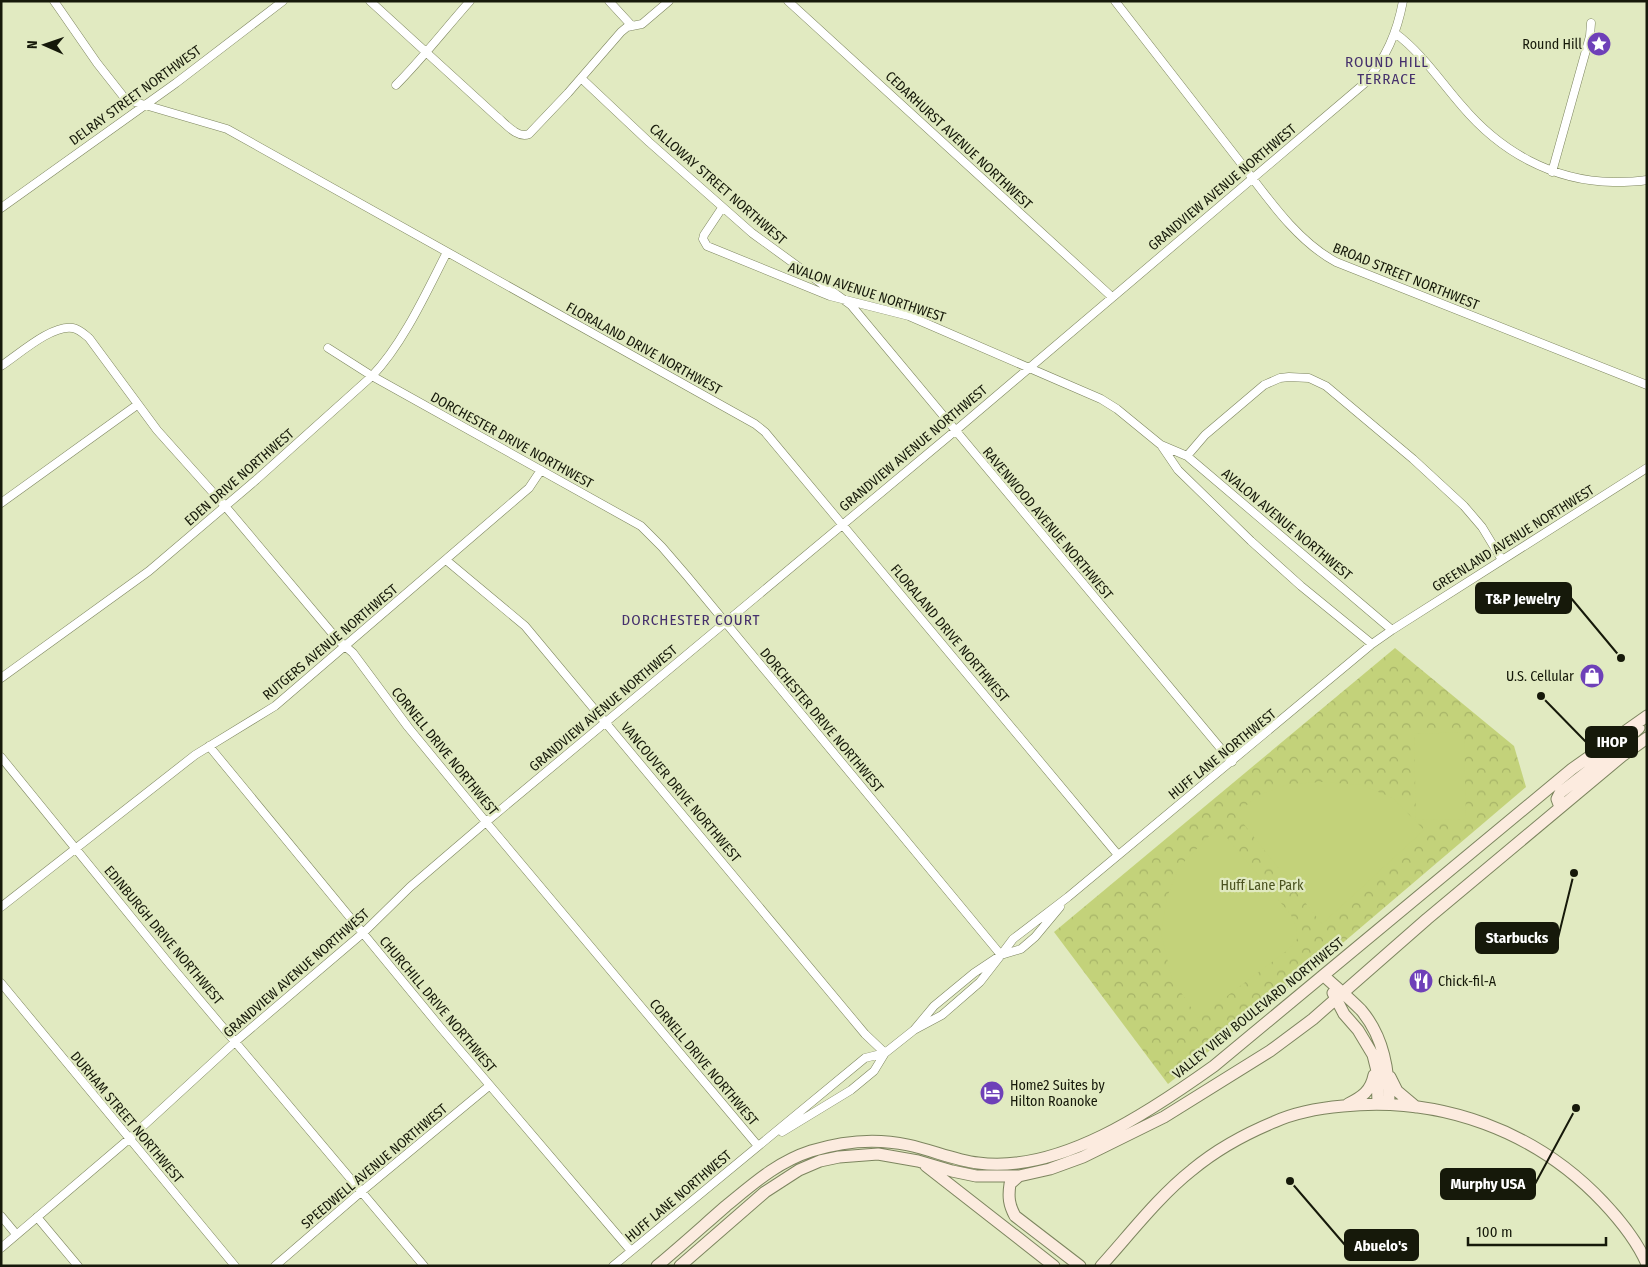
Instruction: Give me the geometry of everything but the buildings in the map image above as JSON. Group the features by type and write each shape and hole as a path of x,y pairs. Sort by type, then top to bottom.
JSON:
{"main road":[{"path":"1560,807 1558,799 1560,793 1634,733 1647,717"},
{"name":"VALLEY VIEW BOULEVARD NORTHWEST","path":"658,1266 760,1178 776,1167 810,1151 829,1146 869,1141 909,1146 980,1164 1000,1165 1036,1160 1085,1143 1118,1127 1166,1099 1203,1074 1324,976 1572,769 1647,717"},
{"path":"680,1266 765,1192 783,1179 820,1161 858,1154 897,1156 976,1176 1019,1176 1050,1169 1083,1157 1136,1132 1202,1095 1270,1051 1339,996 1427,918 1560,807 1647,738"},
{"path":"1324,976 1339,996 1361,1011 1369,1022 1384,1054 1388,1071 1397,1092 1416,1106"},
{"path":"1339,996 1344,1014 1367,1043 1375,1061 1383,1104"},
{"path":"1347,1105 1359,1099 1372,1086 1375,1061"},
{"path":"1383,1104 1388,1071"},
{"path":"1136,1132 1202,1083 1205,1077 1203,1074"},
{"path":"1101,1266 1174,1186 1213,1154 1265,1126 1292,1115 1329,1107 1383,1104 1440,1110 1481,1121 1547,1153 1588,1186 1614,1213 1647,1264"},
{"path":"918,1161 1054,1266"},
{"path":"1019,1176 1009,1187 1009,1204 1015,1216 1080,1266"}],"street":[{"name":"FLORALAND DRIVE NORTHWEST","path":"54,1 97,63 128,100 227,129 755,424 765,432 1118,855"},
{"name":"DELRAY STREET NORTHWEST","path":"1,208 283,1"},
{"path":"370,1 496,116 518,134 525,136 581,78 621,32 627,27 642,24 669,1"},
{"path":"396,85 424,57 429,47 470,1"},
{"path":"609,1 632,26"},
{"name":"CEDARHURST AVENUE NORTHWEST","path":"788,1 1112,297"},
{"name":"BROAD STREET NORTHWEST","path":"1114,1 1252,178 1305,240 1323,255 1336,262 1647,385"},
{"name":"GRANDVIEW AVENUE NORTHWEST","path":"1,1248 129,1139 236,1041 363,933 410,887 486,822 955,431 1366,83 1385,56 1396,33 1403,1"},
{"path":"1552,172 1590,36 1591,23"},
{"path":"1396,33 1417,52 1462,106 1497,141 1530,162 1552,172 1582,180 1603,182 1647,180"},
{"name":"CALLOWAY STREET NORTHWEST","path":"581,78 722,208 777,253 846,300"},
{"name":"AVALON AVENUE NORTHWEST","path":"722,208 704,235 703,239 707,246 783,278 846,300 909,316 1029,367 1117,409 1161,445 1187,456 1392,630"},
{"name":"EDEN DRIVE NORTHWEST","path":"1,678 149,571 372,376 387,358 416,311 447,252"},
{"name":"RAVENWOOD AVENUE NORTHWEST","path":"846,300 1232,762"},
{"name":"CORNELL DRIVE NORTHWEST","path":"1,366 48,334 67,327 80,330 89,338 138,405 181,459 225,506 337,639 353,653 408,726 486,822 758,1146"},
{"name":"DORCHESTER DRIVE NORTHWEST","path":"328,348 372,376 645,529 668,554 1001,955"},
{"path":"1187,456 1205,435 1264,385 1280,378 1309,378 1326,386 1413,459 1464,506 1482,527 1502,560"},
{"path":"1,503 138,405"},
{"name":"AVALON AVENUE NORTHWEST","path":"1161,445 1178,470 1251,541 1301,586 1372,644"},
{"name":"GREENLAND AVENUE NORTHWEST","path":"1392,630 1647,468"},
{"name":"RUTGERS AVENUE NORTHWEST","path":"1,907 151,788 209,746 275,706 529,488 541,470"},
{"name":"VANCOUVER DRIVE NORTHWEST","path":"446,560 525,626 865,1034 884,1052"},
{"name":"HUFF LANE NORTHWEST","path":"613,1266 865,1058 884,1052 914,1030 942,1015 980,982 1013,939 1068,897 1372,644 1392,630"},
{"name":"CHURCHILL DRIVE NORTHWEST","path":"209,746 489,1086 631,1252"},
{"name":"EDINBURGH DRIVE NORTHWEST","path":"1,756 167,960 424,1266"},
{"name":"HUFF LANE NORTHWEST","path":"914,1030 934,1006 974,973 1001,955 1021,949 1035,937 1068,897"},
{"name":"DURHAM STREET NORTHWEST","path":"1,983 234,1266"},
{"name":"HUFF LANE NORTHWEST","path":"758,1146 851,1090 878,1067 884,1052"},
{"name":"SPEEDWELL AVENUE NORTHWEST","path":"275,1266 489,1086"},
{"path":"1,1216 16,1234"},
{"path":"37,1217 78,1266"}],"green space":[{"name":"Huff Lane Park","path":"1395,648 1514,746 1526,787 1325,958 1168,1084 1054,932"},
{"path":"1464,732 1466,819 1416,820 1414,734"},
{"path":"1322,782 1361,785 1393,798 1424,830 1322,924 1236,814 1259,795 1289,784"},
{"path":"1218,827 1291,915 1296,926 1297,939 1289,949 1198,1018 1172,979 1161,933 1167,897 1179,867"}],"place":[{"name":"Round Hill","path":"1599,44"},
{"name":"T&P Jewelry","path":"1621,658"},
{"name":"U.S. Cellular","path":"1592,676"},
{"name":"IHOP","path":"1541,696"},
{"name":"Starbucks","path":"1574,873"},
{"name":"Chick-fil-A","path":"1421,981"},
{"name":"Home2 Suites by Hilton Roanoke","path":"992,1093"},
{"name":"Murphy USA","path":"1576,1108"},
{"name":"Abuelo's","path":"1290,1181"}],"district":[{"name":"ROUND HILL TERRACE","path":"1387,70"},
{"name":"DORCHESTER COURT","path":"691,620"}]}
